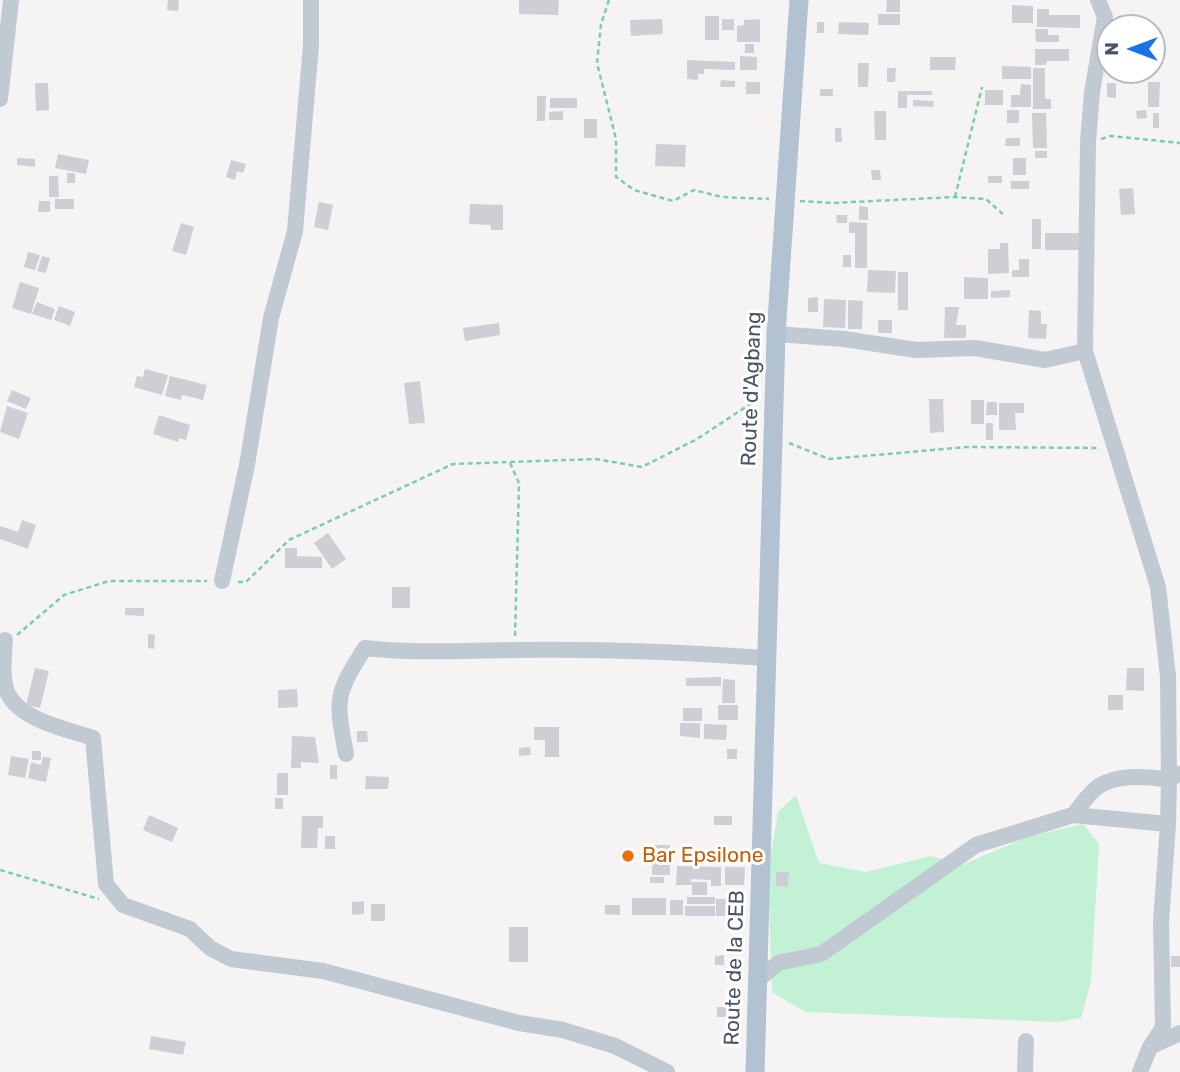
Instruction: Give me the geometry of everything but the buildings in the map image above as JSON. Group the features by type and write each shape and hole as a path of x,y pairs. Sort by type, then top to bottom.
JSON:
{"main road":[{"name":"Route d'Agbang","path":"763,780 776,334 799,0"},
{"name":"Route de la CEB","path":"755,1072 763,780"}],"street":[{"path":"0,99 11,0"},
{"path":"222,581 247,465 271,318 295,231 311,45 311,0"},
{"path":"1098,0 1105,17 1092,92 1088,142 1086,351 1158,587 1175,776 1168,824 1161,922 1163,1027 1150,1046 1140,1072"},
{"path":"776,334 844,339 916,349 975,348 1045,360 1086,351"},
{"path":"5,640 4,664 8,694 22,709 47,723 93,738 106,884 123,905 190,929 211,948 231,958 323,971 519,1023 563,1030 615,1046 667,1072"},
{"path":"345,754 337,705 345,678 365,648 414,654 519,650 668,651 765,658"},
{"path":"1073,815 1098,786 1119,779 1175,776"},
{"path":"758,980 778,963 821,954 976,845 1073,815 1168,824"},
{"path":"1150,1046 1180,1033"},
{"path":"1025,1072 1026,1041"}],"path":[{"path":"609,0 601,24 597,63 616,139 616,177 634,190 673,201 694,190 722,197 832,203 955,197 986,199 1005,216"},
{"path":"955,197 982,88"},
{"path":"1088,142 1111,136 1180,144"},
{"path":"5,640 17,635 64,595 109,581 246,582 289,540 453,464 596,459 642,467 697,439 774,391"},
{"path":"772,436 829,459 967,447 1114,449"},
{"path":"510,463 519,483 519,560 514,632 519,650"},
{"path":"0,870 123,905"}],"green space":[{"path":"796,795 819,863 866,872 931,856 962,865 1027,837 1083,824 1099,844 1091,982 1081,1018 1058,1022 805,1012 772,992 768,873 778,812"}],"place":[{"name":"Bar Epsilone","path":"628,856"}]}
